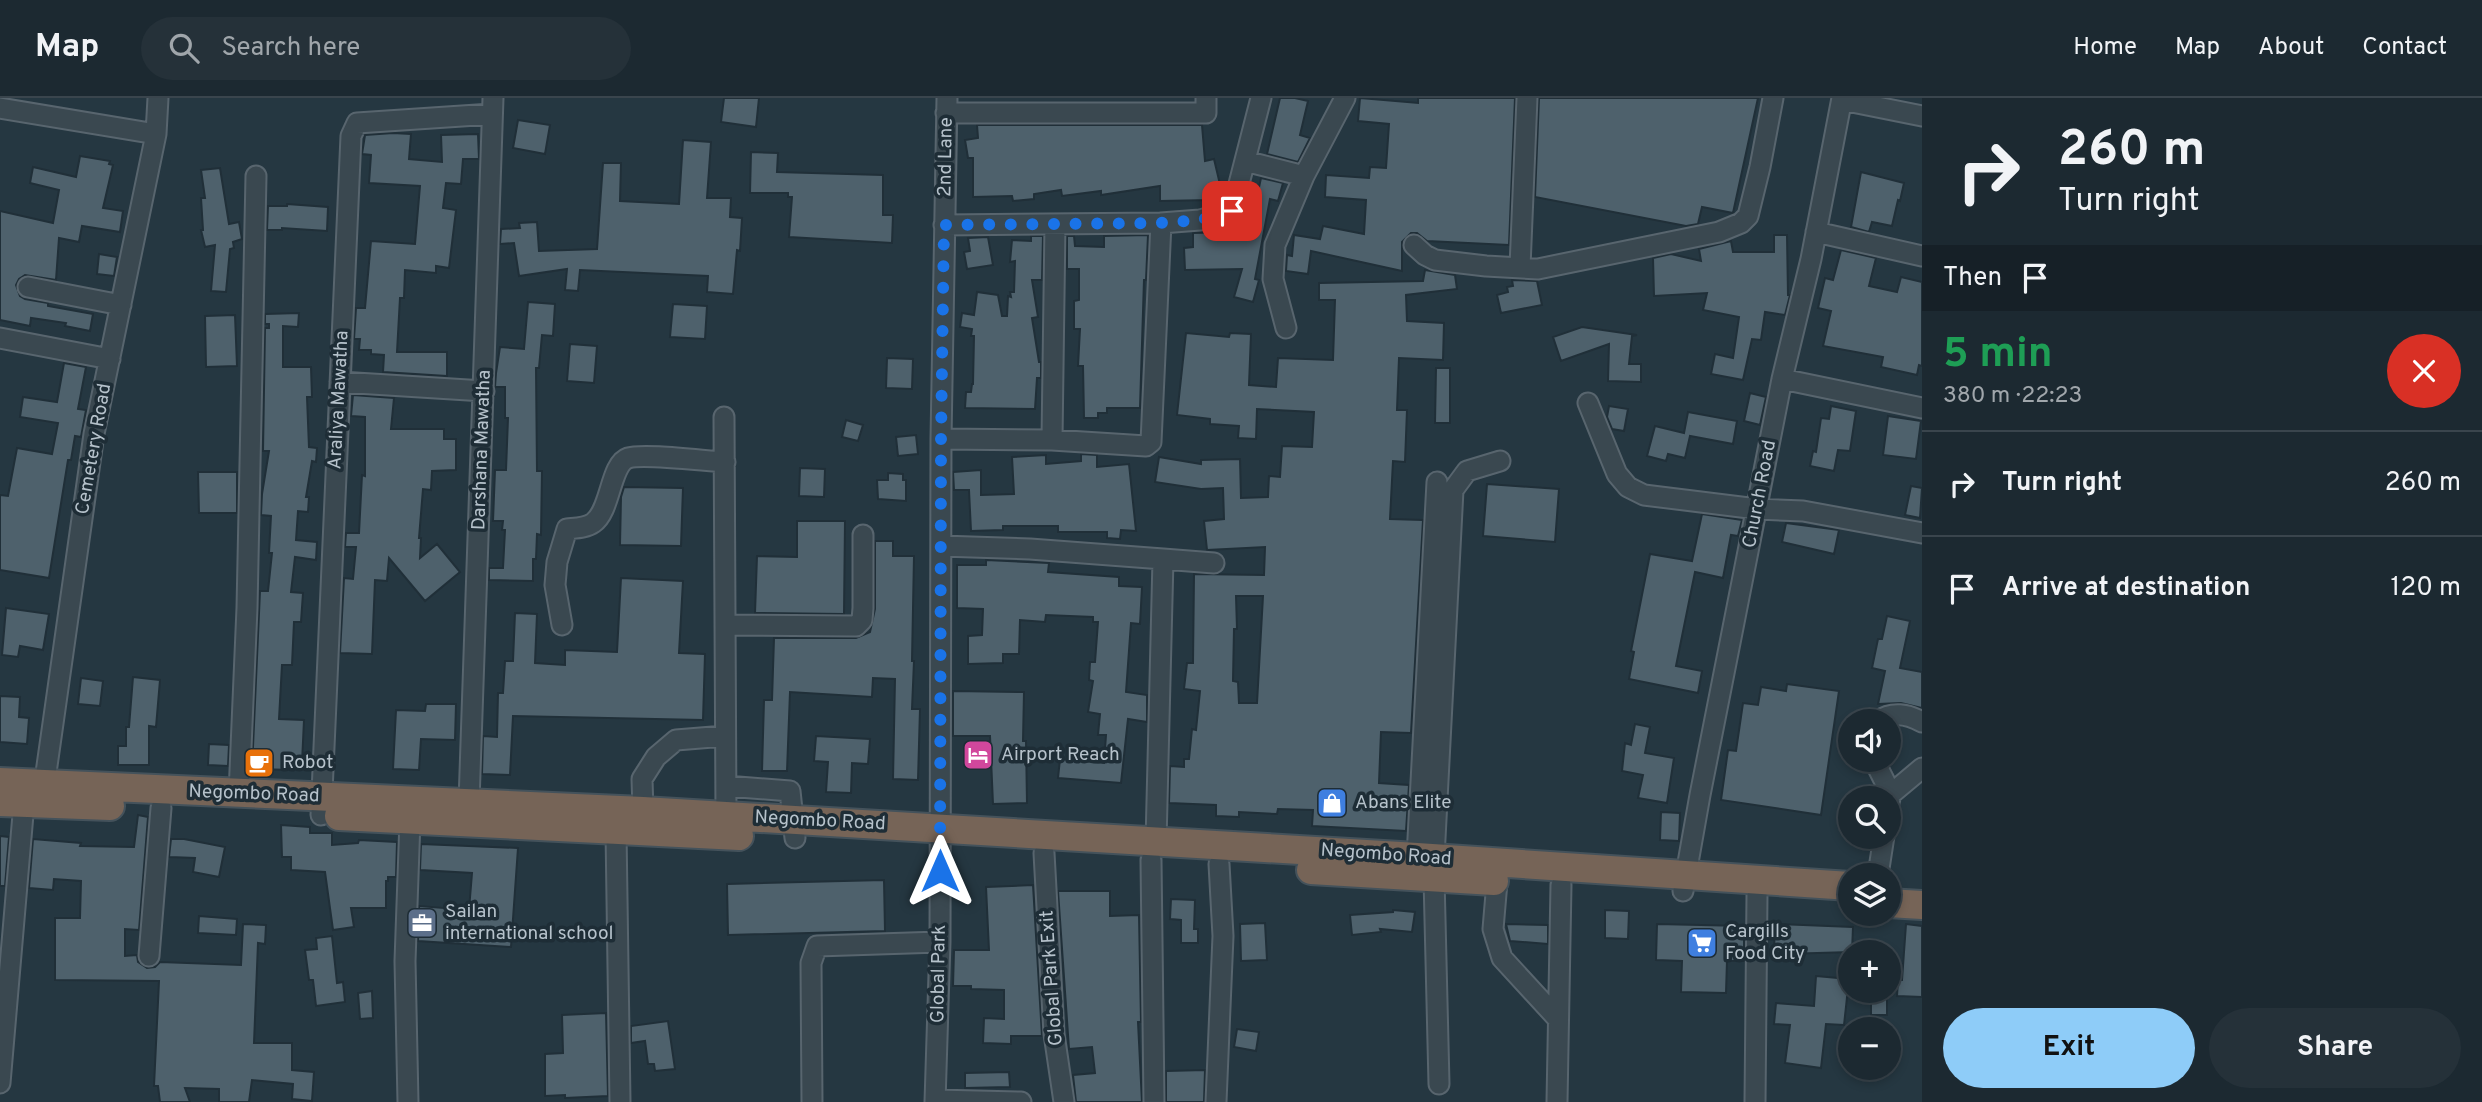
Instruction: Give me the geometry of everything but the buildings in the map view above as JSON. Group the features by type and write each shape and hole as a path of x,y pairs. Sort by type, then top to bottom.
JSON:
{"highway":[{"name":"Negombo Road","path":"23,792 239,794 410,820 616,831 794,829 1154,851 1428,864 1684,884 1757,895 1838,900"},
{"name":"Negombo Road","path":"23,792 161,808 469,802 643,810 726,816 794,829"},
{"name":"Negombo Road","path":"940,837 1044,853 1154,851 1219,864 1428,864 1497,882 1561,885 1838,886"},
{"path":"1901,888 1922,889"},
{"path":"1901,904 1922,905"}],"street":[{"name":"Cemetery Road","path":"0,1083 23,792 156,134 158,98"},
{"path":"947,105 1206,113 1206,98"},
{"path":"944,225 1160,223 1200,220 1232,211 1261,98"},
{"path":"1286,328 1273,279 1275,245 1304,176 1345,98"},
{"path":"1520,267 1527,98"},
{"path":"1414,245 1435,260 1486,267 1538,269 1667,244 1719,232 1741,223 1748,216 1773,98"},
{"path":"1842,99 1922,116"},
{"name":"Church Road","path":"1684,884 1782,379 1816,232 1842,99"},
{"name":"2nd Lane","path":"940,837 941,439 947,105"},
{"name":"Araliya Mawatha","path":"321,806 351,136 357,123 492,106"},
{"name":"Darshana Mawatha","path":"469,802 492,106"},
{"path":"0,108 156,134"},
{"path":"1245,161 1304,176"},
{"path":"239,794 247,608 256,176"},
{"path":"941,439 1052,440 1146,446 1151,442 1160,223"},
{"path":"1052,440 1055,224"},
{"path":"1816,232 1922,256"},
{"path":"28,287 121,305"},
{"path":"0,338 110,359"},
{"path":"1782,379 1922,408"},
{"path":"340,382 484,391"},
{"path":"1588,403 1617,474 1628,487 1644,495 1757,509 1803,511 1922,533"},
{"path":"724,417 726,816"},
{"path":"562,625 555,585 557,562 567,529 595,523 608,500 619,464 628,458 725,463"},
{"path":"1428,864 1453,490 1467,471 1500,461"},
{"path":"1437,482 1428,864 1440,1084"},
{"path":"726,625 856,626 862,620 863,608 863,535"},
{"path":"941,546 1030,549 1214,563"},
{"path":"1153,1102 1154,851 1163,559"},
{"path":"1901,715 1922,722"},
{"path":"643,810 642,779 656,757 676,740 725,736"},
{"path":"1901,789 1922,768"},
{"path":"726,786 790,791 794,829"},
{"path":"149,956 161,808"},
{"path":"408,1102 405,961 410,820"},
{"path":"616,831 620,1102"},
{"name":"Global Park","path":"940,837 936,1101 1021,1102"},
{"name":"Global Park Exit","path":"1044,853 1054,1034 1064,1102"},
{"path":"1216,1102 1223,936 1219,864"},
{"path":"1497,882 1493,929 1502,958 1558,1019"},
{"path":"1557,1102 1561,885"},
{"path":"1755,1102 1757,895"},
{"path":"812,1102 811,963 817,946 940,942"}],"place":[{"name":"Airport Reach","path":"978,755"},
{"name":"Robot","path":"259,763"},
{"name":"Abans Elite","path":"1332,803"},
{"name":"Sailan international school","path":"422,923"},
{"name":"Cargills Food City","path":"1702,943"}],"route":[{"path":"940,871 944,225 1160,223 1200,220 1232,211"}]}
